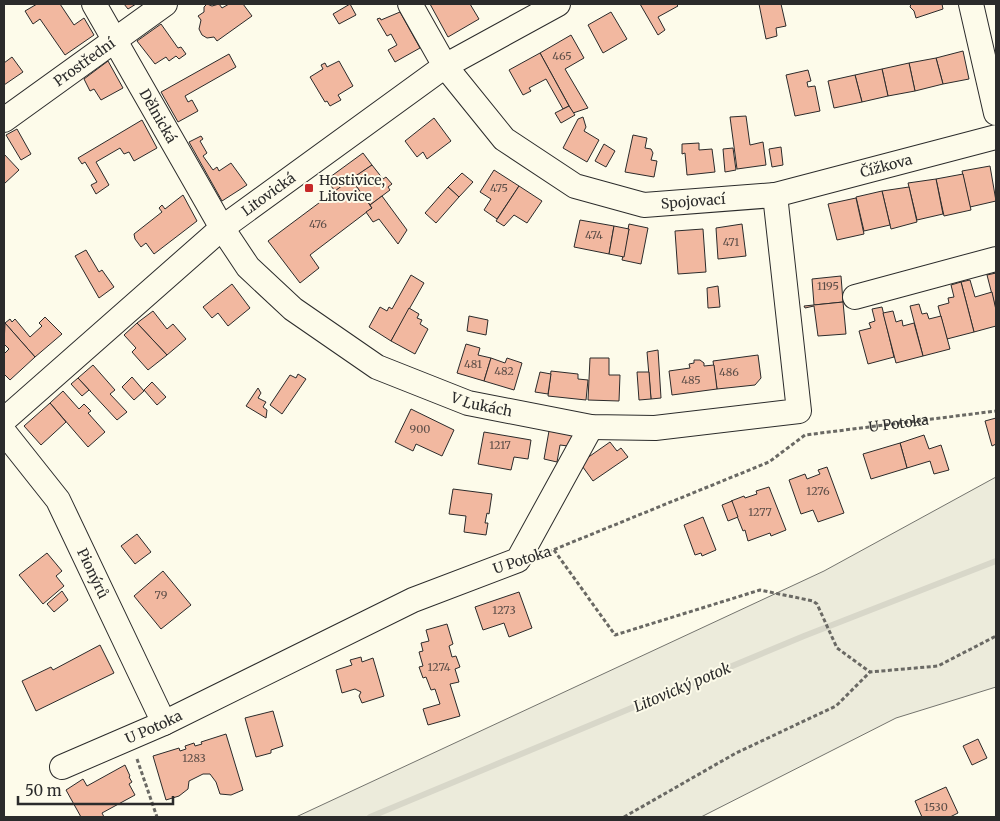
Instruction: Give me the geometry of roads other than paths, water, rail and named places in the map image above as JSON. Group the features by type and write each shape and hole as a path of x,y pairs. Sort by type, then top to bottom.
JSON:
{"street":[{"name":"Dělnická","path":"94,4 222,228"},
{"name":"Prostřední","path":"4,120 165,4"},
{"name":"Spojovací","path":"410,4 445,66 504,139 575,186 644,204 775,195"},
{"name":"Litovická","path":"4,420 222,228 445,66 558,4"},
{"path":"971,4 996,113"},
{"name":"Čížkova","path":"775,195 996,137"},
{"name":"V Lukách","path":"222,228 248,267 293,309 377,367 468,403 591,427 655,428 799,411 775,195"},
{"path":"855,297 996,259"},
{"name":"U Potoka","path":"62,767 164,724 413,600 518,560 591,427"},
{"name":"Pionýrů","path":"4,432 58,500 164,724"}],"waterway":[{"name":"Litovický potok","path":"370,817 804,636 996,561"}],"place":[{"name":"Hostivice, Litovice","path":"309,188"}]}
